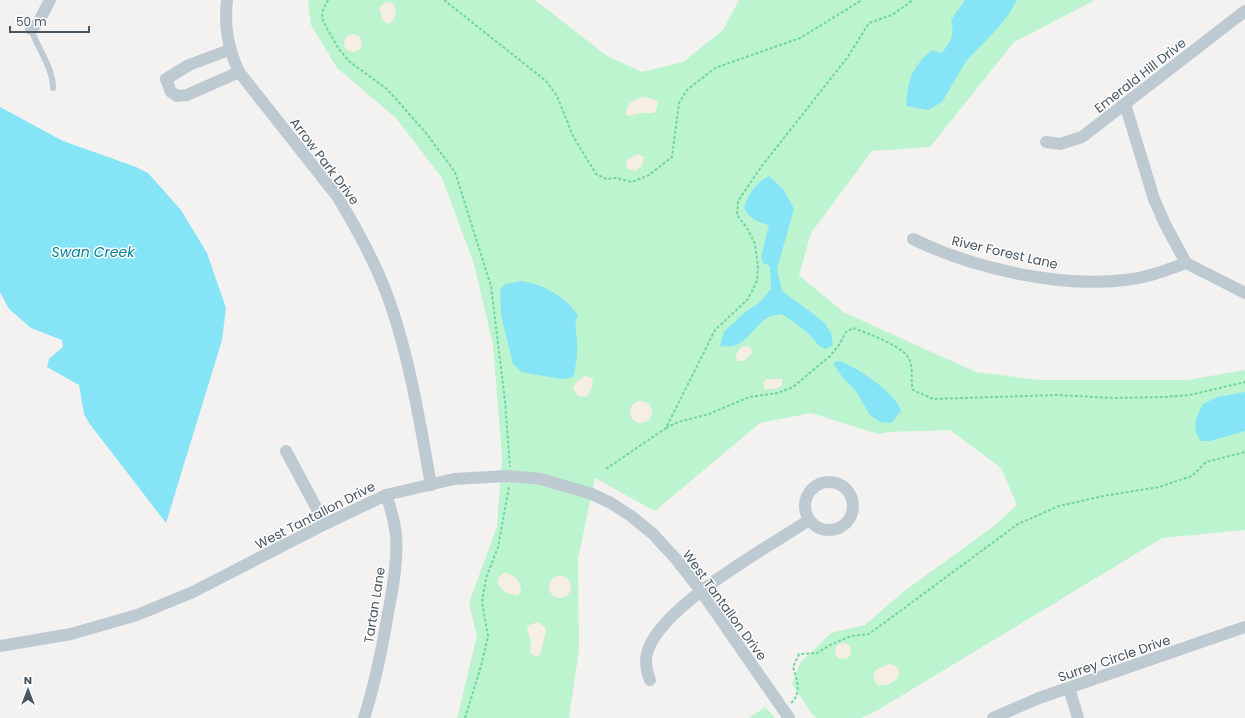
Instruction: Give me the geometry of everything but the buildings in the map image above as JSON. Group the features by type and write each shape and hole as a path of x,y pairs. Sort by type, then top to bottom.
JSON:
{"street":[{"path":"31,29 38,23 50,0"},
{"name":"Arrow Park Drive","path":"227,0 226,25 229,50 239,72 337,196 351,218 380,276 396,321 403,347 431,485"},
{"name":"Emerald Hill Drive","path":"1046,142 1060,144 1082,137 1245,11"},
{"path":"229,50 190,66 166,79 171,92 177,96 187,95 239,72"},
{"path":"1125,104 1154,199 1186,264 1245,293"},
{"name":"River Forest Lane","path":"913,239 935,250 982,264 1043,278 1080,282 1125,280 1145,276 1186,264"},
{"path":"286,451 325,524"},
{"name":"West Tantallon Drive","path":"0,646 71,634 137,615 200,588 325,524 386,495 454,479 510,477 541,479 567,485 611,503 631,516 653,534 676,559 701,591 786,714"},
{"path":"825,482 837,483 847,489 854,504 853,512 845,524 839,528 825,530 814,525 810,520 805,505 811,490 825,482"},
{"name":"Tartan Lane","path":"364,718 372,693 383,643 396,558 396,533 392,512 386,495"},
{"path":"650,680 646,664 648,650 653,640 675,613 701,591 810,520"},
{"name":"Surrey Circle Drive","path":"992,718 1069,688 1245,627"},
{"path":"1069,688 1078,718"}],"lane":[{"path":"31,29 38,48 50,69 53,88"}],"path":[{"path":"328,0 322,12 323,21 338,48 350,62 387,89 426,133 455,172 492,286 505,401 510,477 508,502 500,539 486,578 482,602 488,636 481,666 465,718"},
{"path":"444,0 546,81 557,96 573,136 596,174 606,179 616,178 632,182 648,175 672,157 679,103 687,90 715,68 800,38 862,0"},
{"path":"666,428 715,330 748,299 757,281 758,267 755,244 747,228 737,215 738,200 761,167 847,58 869,23 892,15 913,0"},
{"path":"606,469 666,428 678,422 709,414 749,397 778,394 793,387 830,356 839,345 846,332 853,328 902,350 908,357 910,365 910,382 913,390 933,398 1057,394 1114,398 1164,398 1190,395 1245,382"},
{"path":"786,714 795,699 798,685 793,667 799,654 817,653 832,644 851,636 869,634 1018,524 1060,506 1103,496 1159,487 1192,476 1206,462 1245,452"}],"green space":[{"path":"309,0 535,0 607,56 642,72 683,62 723,30 739,0 1095,0 1014,42 930,147 872,151 811,233 799,275 843,312 976,372 1039,380 1188,380 1245,370 1245,530 1162,538 878,710 861,718 817,718 812,714 792,684 800,663 831,633 865,625 903,592 994,526 1017,505 1001,468 950,430 889,432 878,434 811,413 760,423 655,511 595,478 578,559 579,650 569,718 457,718 477,636 469,603 497,526 502,456 493,345 474,264 442,178 396,118 337,68 311,25 308,3"},
{"path":"765,707 775,718 749,718"}],"sand":[{"path":"385,2 394,3 395,9 394,18 388,24 383,20 379,8"},
{"path":"349,34 357,34 362,39 360,50 357,52 349,52 344,47 344,39"},
{"path":"642,97 653,99 658,102 656,110 653,113 642,113 627,116 626,112 628,106 633,101"},
{"path":"638,154 644,157 642,166 635,171 627,168 626,161"},
{"path":"746,346 751,348 752,353 744,361 738,361 735,357 737,353 740,348"},
{"path":"585,376 592,378 593,385 587,397 578,396 573,388 575,383"},
{"path":"766,379 782,379 782,386 776,389 764,389 763,382"},
{"path":"641,401 649,404 652,412 649,420 641,423 633,420 630,412 633,404"},
{"path":"504,573 514,576 520,585 521,592 518,595 509,594 498,584 500,577"},
{"path":"560,576 568,579 571,587 568,595 560,598 552,595 549,587 552,579"},
{"path":"538,622 545,627 546,631 540,656 536,657 530,652 531,641 527,629 529,625"},
{"path":"840,643 846,643 851,648 849,657 846,659 840,659 835,654 835,648"},
{"path":"890,664 898,667 898,676 894,682 890,684 877,685 874,673 881,667"}],"water":[{"path":"965,0 1017,0 1009,14 998,28 967,60 942,102 928,110 906,106 908,89 915,69 932,50 942,53 945,49 950,41 953,30 951,20"},
{"name":"Swan Creek","path":"0,107 63,141 136,167 148,173 181,210 207,253 226,308 222,340 166,523 89,423 84,414 79,385 47,367 49,359 63,347 62,340 31,328 9,309 0,292"},
{"path":"769,176 783,189 794,209 777,269 782,291 824,322 831,333 833,345 826,349 819,346 799,326 781,314 771,316 759,324 744,341 729,346 720,346 724,332 744,313 759,303 771,289 770,266 763,263 761,257 769,225 754,220 744,208 753,189"},
{"path":"522,281 538,285 554,293 568,303 578,316 576,320 577,357 573,377 563,379 531,374 522,372 513,364 501,315 500,290 505,284"},
{"path":"839,361 875,382 898,404 901,411 891,423 880,422 870,415 856,391 843,378 834,365 835,362"},
{"path":"1245,392 1245,431 1210,441 1201,441 1195,427 1198,414 1203,404 1217,397"}]}
